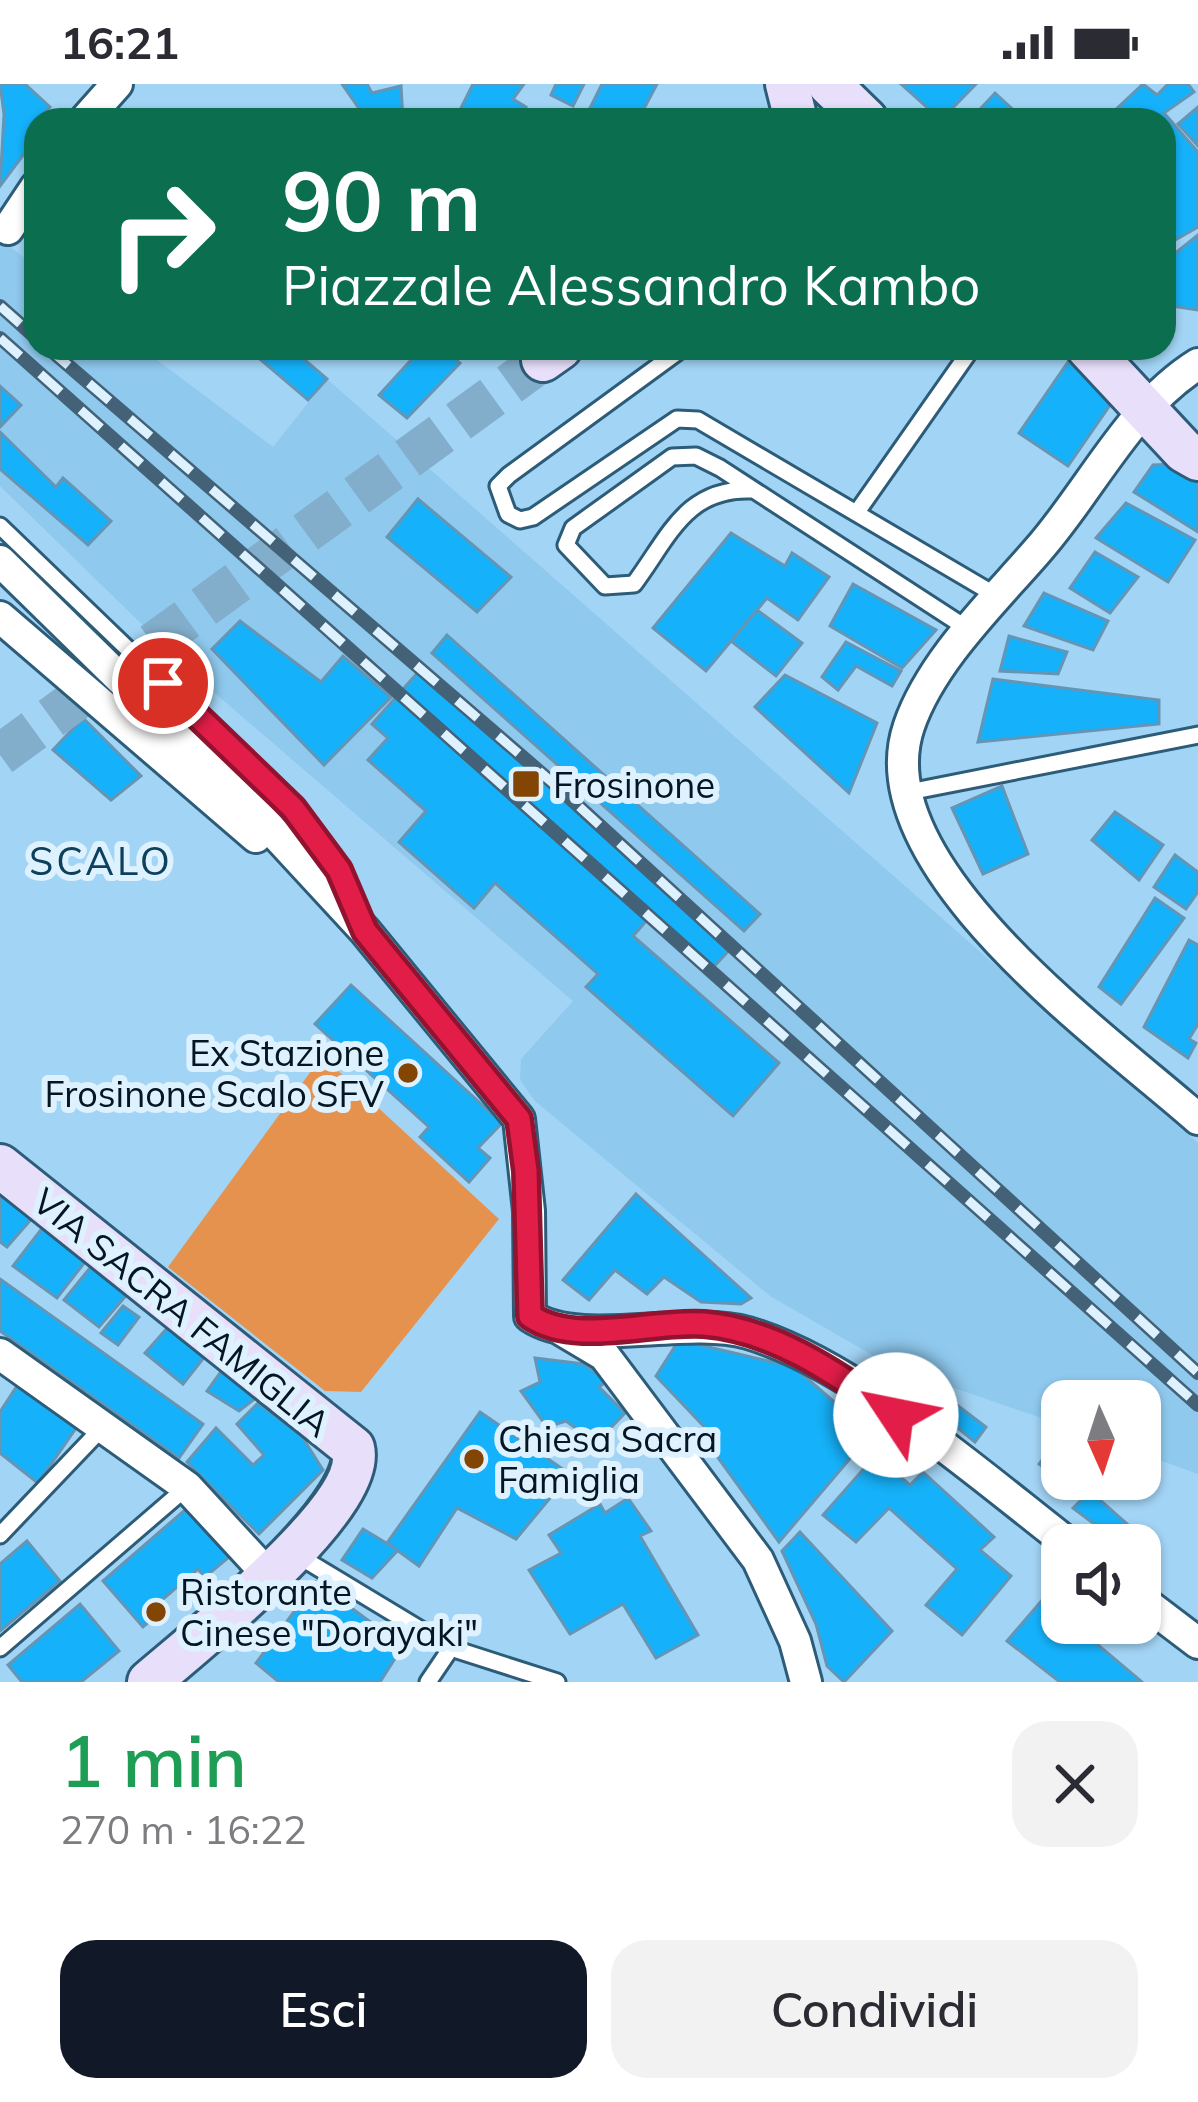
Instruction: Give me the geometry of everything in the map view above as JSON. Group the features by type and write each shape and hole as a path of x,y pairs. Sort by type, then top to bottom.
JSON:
{"main road":[{"path":"829,84 848,108"},
{"path":"1099,360 1198,459"},
{"name":"VIA SACRA FAMIGLIA","path":"0,1166 353,1448 356,1462 347,1484 280,1564"},
{"path":"149,1682 280,1564"}],"street":[{"path":"96,108 117,84"},
{"path":"8,229 24,205"},
{"path":"1198,364 1145,410 1070,515 935,677 908,728 909,792 923,846 968,911 1198,1119"},
{"path":"0,561 202,755 365,931 519,1119 529,1211 526,1280 530,1316 604,1355 617,1371 758,1560 795,1640 806,1682"},
{"path":"0,617 365,931"},
{"path":"557,1327 725,1328 810,1360 916,1429 1042,1524"},
{"path":"617,1371 630,1327"},
{"path":"0,1354 188,1487 280,1564"},
{"path":"1161,1615 1198,1643"}],"lane":[{"path":"667,360 509,475 498,486 508,514 520,520 533,517 677,419 710,424 998,597"},
{"path":"856,512 964,360"},
{"path":"752,490 710,494 693,505 634,584 605,586 566,545 573,528 672,458 696,456 752,490 971,631"},
{"path":"0,526 293,808 339,870 365,931"},
{"path":"909,792 1198,735"},
{"path":"0,1535 103,1427"},
{"path":"0,1648 188,1487"},
{"path":"280,1564 452,1648 557,1682"},
{"path":"428,1682 452,1648"}],"shaded area":[{"path":"0,239 24,258 24,360 157,360 273,447 327,379 1198,1143 1198,1474 1161,1461 1161,1380 1041,1380 1041,1418 893,1367 770,1296 535,1101 520,1080 521,1059 573,1001 196,677 0,486"},
{"path":"322,1056 499,1219 361,1392 325,1391 168,1267"}],"building":[{"path":"0,84 25,84 50,107 24,108 24,154 0,186 4,114"},
{"path":"342,84 367,84 372,93 401,86 402,108 359,108"},
{"path":"473,84 524,84 513,99 525,108 461,108"},
{"path":"556,84 584,84 573,106 551,95"},
{"path":"602,84 657,84 644,108 590,108"},
{"path":"901,84 976,84 953,108 928,108"},
{"path":"1143,84 1157,95 1168,84 1188,84 1194,92 1171,108 1117,108"},
{"path":"995,93 1011,108 981,108"},
{"path":"1198,107 1198,146 1178,124"},
{"path":"1176,127 1198,152 1198,227 1176,240"},
{"path":"1198,235 1198,310 1176,307 1176,253"},
{"path":"261,360 305,360 327,379 308,400"},
{"path":"411,360 460,363 407,418 379,395"},
{"path":"1068,362 1117,395 1068,466 1019,433"},
{"path":"0,386 21,405 0,427"},
{"path":"0,432 56,487 63,478 111,521 88,545 0,469"},
{"path":"1175,464 1198,478 1198,532 1134,492 1153,465"},
{"path":"418,499 511,577 477,612 387,537"},
{"path":"1126,503 1195,540 1168,582 1096,538"},
{"path":"731,533 785,566 792,553 829,577 798,620 767,598 706,671 653,628"},
{"path":"1095,552 1138,577 1110,613 1070,588"},
{"path":"853,584 936,630 902,668 830,626"},
{"path":"1044,593 1108,621 1093,650 1024,626"},
{"path":"757,610 802,643 776,676 731,641"},
{"path":"240,621 321,682 343,656 391,697 324,765 212,649"},
{"path":"447,635 760,914 744,931 432,653"},
{"path":"1009,636 1067,652 1058,674 1000,671"},
{"path":"846,642 901,671 892,686 856,666 838,690 822,677"},
{"name":"Frosinone","path":"419,671 733,946 708,973 647,920 633,936 779,1063 733,1116 586,987 598,974 495,883 474,908 399,842 426,811 368,760 388,738 372,724"},
{"path":"785,675 877,723 849,793 755,707"},
{"path":"993,679 1159,700 1159,724 978,742"},
{"path":"83,718 141,776 111,800 53,750"},
{"path":"1002,786 1028,854 983,874 952,808"},
{"path":"1115,812 1163,845 1139,880 1092,840"},
{"path":"1175,855 1198,872 1198,892 1186,909 1154,887"},
{"path":"1155,898 1184,918 1121,1004 1099,987"},
{"path":"1189,940 1198,945 1198,1024 1189,1039 1196,1043 1188,1058 1144,1027"},
{"name":"Ex Stazione Frosinone Scalo SFV","path":"351,985 502,1123 478,1148 490,1158 469,1182 420,1137 429,1127 315,1024"},
{"path":"0,1190 34,1216 7,1247 0,1242"},
{"path":"636,1194 751,1298 741,1304 701,1302 664,1277 647,1294 615,1270 589,1300 563,1280"},
{"path":"47,1222 88,1258 57,1298 13,1266"},
{"path":"94,1263 130,1291 99,1327 64,1300"},
{"path":"0,1279 203,1424 179,1458 0,1331"},
{"path":"123,1306 139,1317 118,1345 101,1333"},
{"path":"177,1317 213,1346 183,1384 145,1353"},
{"path":"679,1340 794,1367 871,1434 779,1542 716,1455 713,1436 656,1376"},
{"path":"535,1358 584,1364 607,1381 599,1387 625,1413 596,1443 566,1421 547,1427 521,1391 540,1382"},
{"path":"228,1362 265,1391 239,1411 207,1391"},
{"path":"17,1386 76,1428 38,1483 0,1453 0,1412"},
{"path":"953,1402 986,1427 975,1442 943,1416"},
{"path":"258,1403 301,1435 323,1470 259,1534 187,1462 216,1428 253,1465 264,1455 237,1424"},
{"path":"480,1412 570,1474 516,1539 457,1508 419,1566 387,1543"},
{"path":"875,1456 910,1485 923,1472 994,1537 980,1550 1011,1576 962,1635 926,1605 957,1569 889,1508 856,1542 823,1515"},
{"path":"628,1498 651,1531 640,1536 698,1635 656,1658 623,1604 570,1634 529,1570 561,1553 549,1535 600,1504 605,1513"},
{"path":"1081,1500 1100,1500 1127,1524 1094,1524 1073,1508"},
{"path":"186,1509 229,1557 205,1577 198,1569 156,1605 162,1611 143,1627 103,1581"},
{"path":"363,1529 398,1550 372,1578 342,1560"},
{"path":"800,1532 892,1631 844,1682 827,1666 816,1624 782,1551"},
{"path":"27,1541 60,1581 0,1631 0,1564"},
{"path":"316,1582 403,1646 380,1682 279,1682 256,1663"},
{"path":"1041,1601 1041,1644 1097,1644 1142,1682 1060,1682 1007,1641"},
{"path":"80,1604 119,1651 81,1682 22,1682 8,1665"}],"tunnel":[{"path":"0,755 543,360"}],"railway":[{"path":"0,306 24,327"},
{"path":"0,338 24,359"},
{"path":"25,360 1198,1405"},
{"path":"62,360 561,790 1198,1373"}],"place":[{"name":"Frosinone","path":"526,784"},
{"name":"Ex Stazione Frosinone Scalo SFV","path":"408,1073"},
{"name":"Chiesa Sacra Famiglia","path":"474,1459"},
{"name":"Ristorante Cinese \"Dorayaki\"","path":"156,1612"}],"district":[{"name":"SCALO","path":"101,860"}],"route":[{"path":"163,683 293,808 339,870 365,931 519,1119 529,1211 526,1306 530,1316 557,1327 702,1324 749,1333 810,1360 896,1415"}]}
